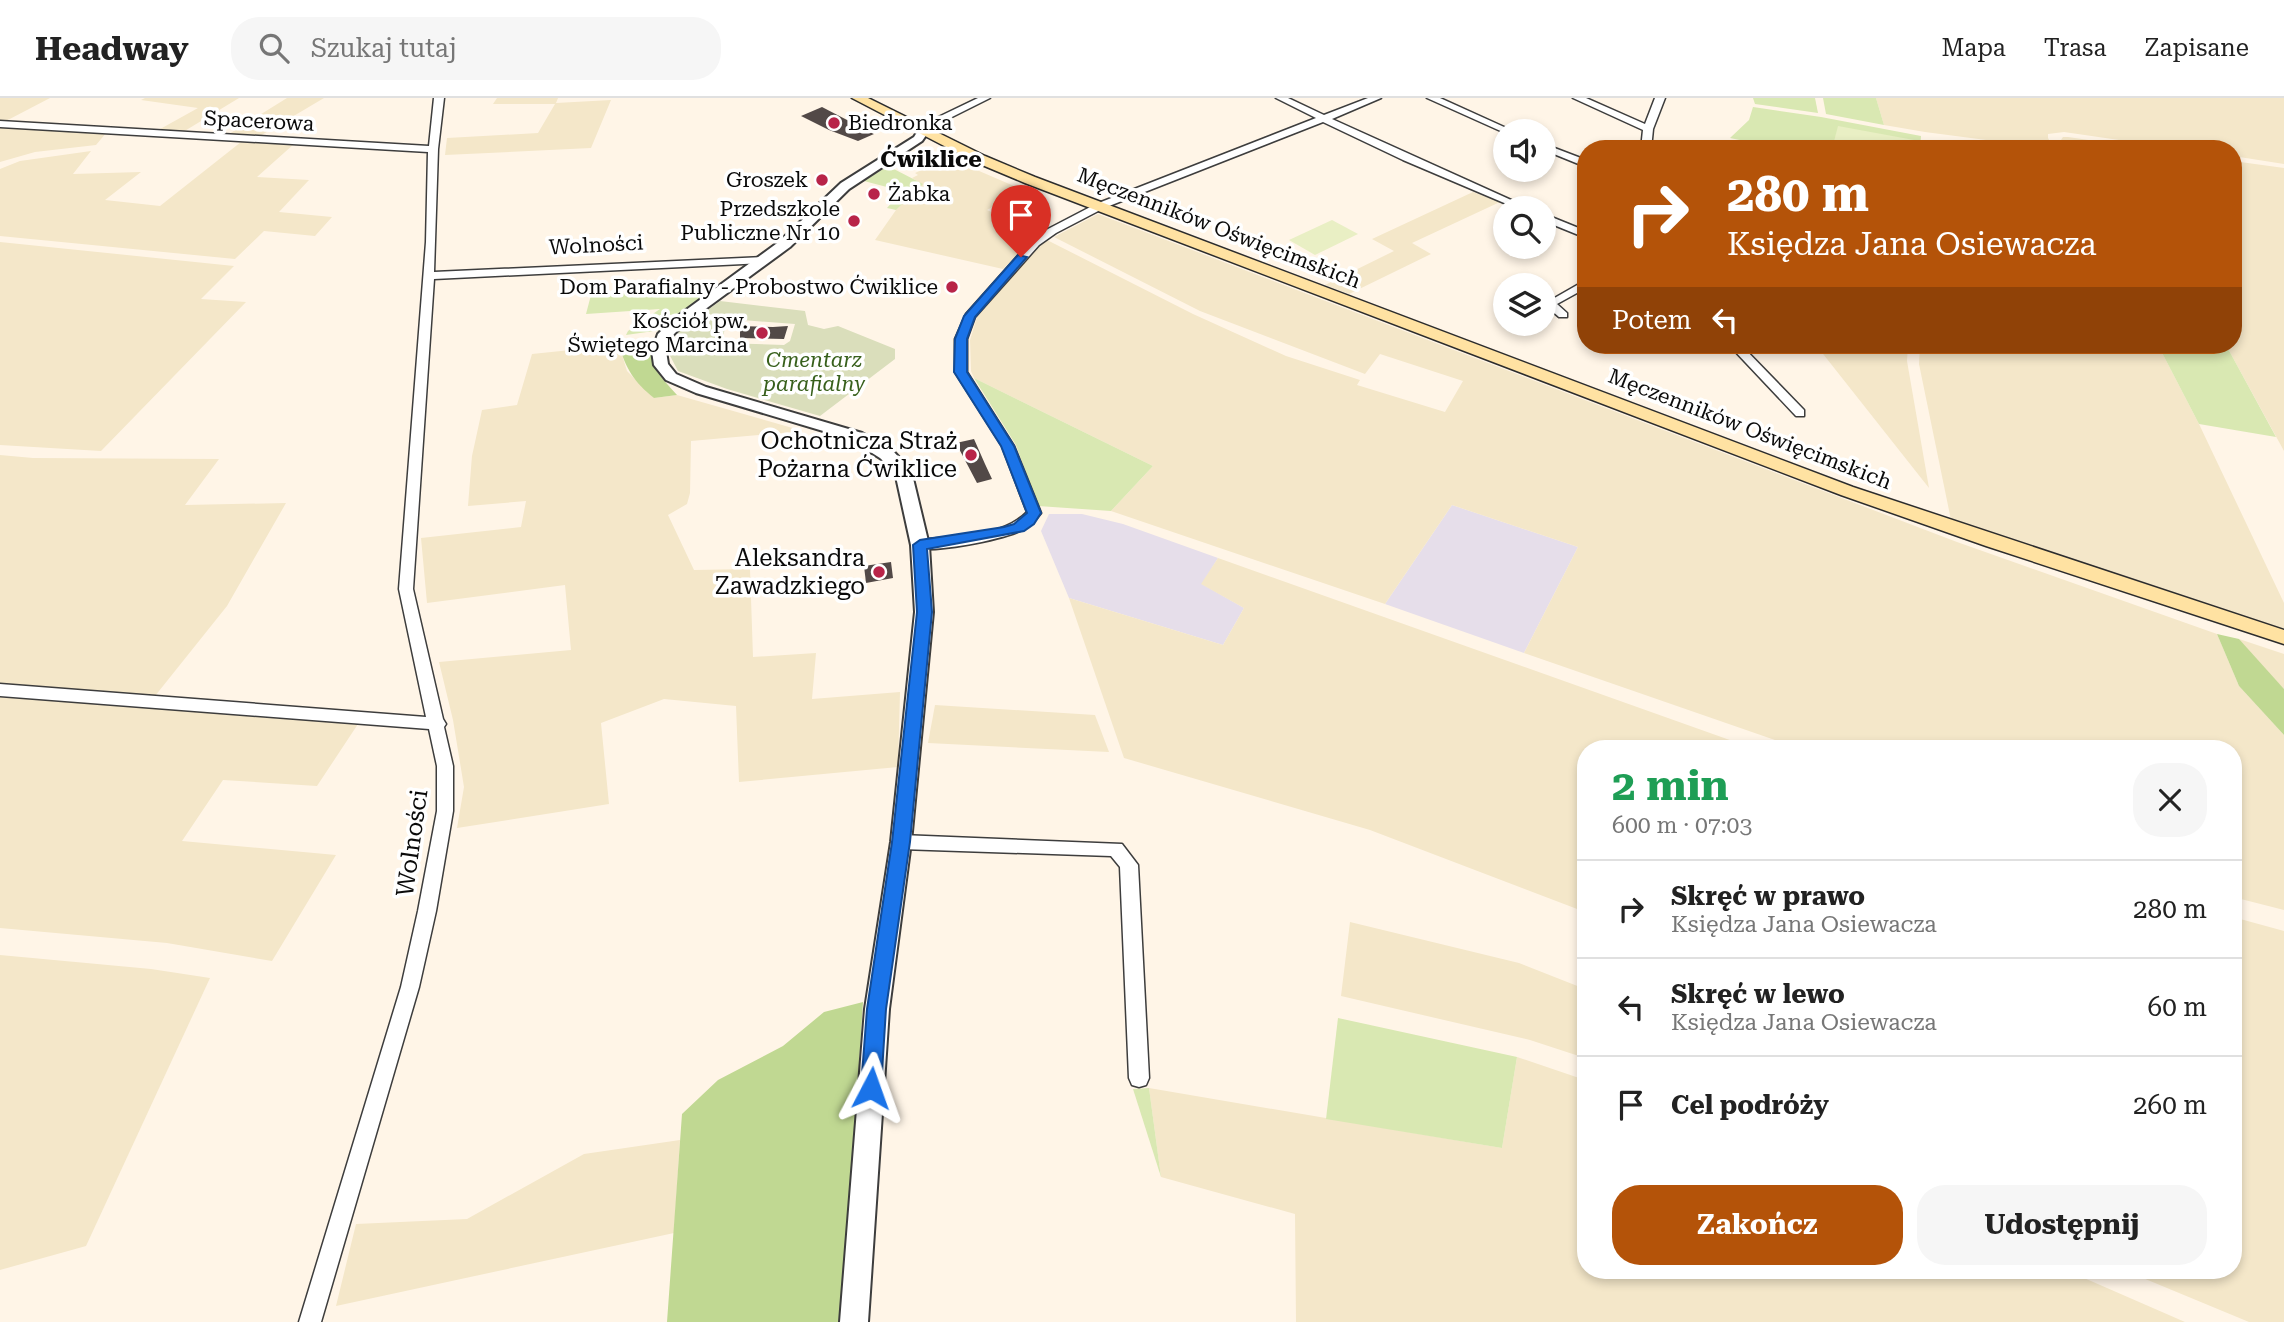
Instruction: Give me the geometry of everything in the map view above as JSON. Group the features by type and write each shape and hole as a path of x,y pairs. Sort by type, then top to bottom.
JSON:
{"main road":[{"name":"Męczenników Oświęcimskich","path":"858,98 997,166 1847,491 1993,542 2284,637"}],"street":[{"name":"Wolności","path":"310,1322 410,987 428,911 445,811 446,766 406,589 428,276 433,149 439,98"},
{"path":"854,1322 877,1009 901,842 924,612 920,545 903,470 886,454 856,436 701,390 671,377 661,365 659,351 665,334 803,230 845,186 918,139 931,124 985,98"},
{"path":"1281,98 1406,158 1496,196"},
{"path":"920,545 1004,532 1029,521 1034,513 1008,446 961,372 961,339 970,316 1035,243 1100,206 1376,98"},
{"path":"1432,98 1493,125"},
{"path":"1578,98 1648,129"},
{"path":"1647,140 1648,129 1660,98"},
{"name":"Spacerowa","path":"0,124 433,149"},
{"path":"1556,152 1577,160"},
{"path":"1556,222 1577,231"},
{"name":"Wolności","path":"428,276 765,260"},
{"path":"1563,315 1550,304 1577,289"},
{"path":"1744,354 1800,413"},
{"path":"0,690 438,724"},
{"path":"901,842 1116,849 1129,865 1139,1078"}],"shaded area":[{"path":"0,98 50,98 0,122"},
{"path":"239,98 183,132 153,133 198,108 141,100"},
{"path":"287,98 324,98 260,136 229,134"},
{"path":"497,98 558,98 556,103 611,100 591,148 445,155 447,138 538,133 555,104 493,104"},
{"path":"1876,98 2284,98 2284,164 2242,157 2242,140 2119,140 2064,132 2048,134 2049,140 1986,140 1884,125"},
{"path":"0,126 106,133 96,145 35,152 0,162"},
{"path":"2068,137 2088,140 2061,140"},
{"path":"241,142 294,144 257,177 309,180 279,212 332,217 315,236 264,231 235,259 0,236 0,169 20,161 91,151 73,174 141,172 105,200 160,206"},
{"path":"949,158 1023,190 987,210 1039,234 1003,269 875,240 896,210 922,184 912,178 918,175 915,173"},
{"path":"2242,162 2284,168 2284,451 2231,354 2242,354"},
{"path":"1473,192 1493,199 1493,205 1412,243 1431,254 1349,294 1325,285 1394,251 1372,239"},
{"path":"1098,214 1957,542 2217,634 2239,686 2284,735 2284,910 2242,899 2242,740 1775,740 1524,653 1578,547 1452,505 1385,604 1111,511 1153,466 974,378 971,371 970,340 977,317 1047,240 1193,314 1286,356 1360,380 1357,385 1445,412 1463,381 1380,354 1365,374 1200,311 1054,237"},
{"path":"0,242 234,266 201,299 246,302 101,451 0,445"},
{"path":"619,345 627,371 654,398 677,395 803,431 691,441 690,493 687,504 668,515 694,570 750,569 753,657 816,653 812,699 900,692 898,767 739,782 736,706 664,699 601,723 609,804 457,828 464,787 453,720 439,662 571,650 565,585 427,603 421,538 521,527 526,501 468,506 472,456 482,410 517,405 532,354"},
{"path":"1823,354 1907,354 1929,488"},
{"path":"1920,354 2163,354 2284,603 2284,630 1951,520 1919,364"},
{"path":"0,455 33,458 219,459 185,505 286,503 227,606 155,696 0,684"},
{"path":"1452,505 1578,547 1524,653 1385,604"},
{"path":"1049,514 1082,514 1123,524 1218,558 1202,584 1244,608 1223,645 1069,598 1041,531"},
{"path":"1218,558 1730,740 1577,740 1577,909 1370,830 1124,758 1069,598 1223,645 1244,608 1201,584"},
{"path":"2239,639 2284,654 2284,689 2252,657"},
{"path":"0,697 358,724 317,786 223,780 182,841 336,855 272,961 167,943 0,928"},
{"path":"935,705 1095,715 1109,752 928,743"},
{"path":"2242,919 2284,931 2284,1322 2249,1322 2145,1279 2242,1279"},
{"path":"1350,922 1519,963 1577,986 1577,1055 1530,1040 1341,996"},
{"path":"0,955 151,969 210,978 86,1246 0,1270"},
{"path":"1517,1057 1577,1077 1577,1279 2086,1279 2185,1322 1296,1322 1295,1214 1161,1177 1149,1088 1502,1148"},
{"path":"680,1140 674,1233 336,1306 356,1224 467,1219 584,1154"}],"green space":[{"path":"1753,98 1815,98 1818,113 1755,104"},
{"path":"1823,98 1876,98 1884,125 1826,114"},
{"path":"1753,107 1921,136 1921,140 1730,138 1749,120"},
{"path":"1838,126 1914,140 1834,140"},
{"path":"888,166 923,184 896,210 887,208 902,191 864,181"},
{"path":"1332,220 1358,234 1315,255 1289,240"},
{"path":"716,288 661,330 626,335 660,309 586,314 591,295"},
{"name":"Cmentarz parafialny","path":"720,301 805,311 808,325 824,329 838,326 895,349 895,359 820,416 727,389 678,371 667,350 680,330","holes":["742,320 795,324 790,341 784,345 721,343 726,325"]},
{"path":"658,338 653,356 656,369 677,395 654,398 632,374 619,345"},
{"path":"2163,354 2231,354 2276,437 2199,424"},
{"path":"974,378 1153,466 1111,511 1038,506 1016,445"},
{"path":"2217,634 2239,639 2284,689 2284,735 2239,686"},
{"path":"863,1002 843,1322 667,1322 682,1114 718,1080 783,1046 824,1012"},
{"path":"1338,1018 1517,1057 1502,1148 1326,1119"},
{"path":"1149,1088 1161,1177 1133,1089"}],"building":[{"name":"Biedronka","path":"822,107 874,134 858,141 801,116"},
{"name":"Kościół pw. Świętego Marcina","path":"740,326 788,326 784,339 740,338"},
{"name":"Ochotnicza Straż Pożarna Ćwiklice","path":"974,439 992,479 977,483 956,443"},
{"name":"Aleksandra Zawadzkiego","path":"891,562 893,578 866,583 864,566"}],"place":[{"name":"Biedronka","path":"834,123"},
{"name":"Groszek","path":"822,180"},
{"name":"Żabka","path":"874,194"},
{"name":"Przedszkole Publiczne Nr 10","path":"854,221"},
{"name":"Dom Parafialny - Probostwo Ćwiklice","path":"952,287"},
{"name":"Kościół pw. Świętego Marcina","path":"762,333"},
{"name":"Ochotnicza Straż Pożarna Ćwiklice","path":"971,455"},
{"name":"Aleksandra Zawadzkiego","path":"879,572"}],"district":[{"name":"Ćwiklice","path":"931,159"}],"route":[{"path":"871,1088 877,1009 901,842 924,612 920,545 1004,532 1029,521 1034,513 1008,446 961,372 961,339 970,316 1021,257"}]}
